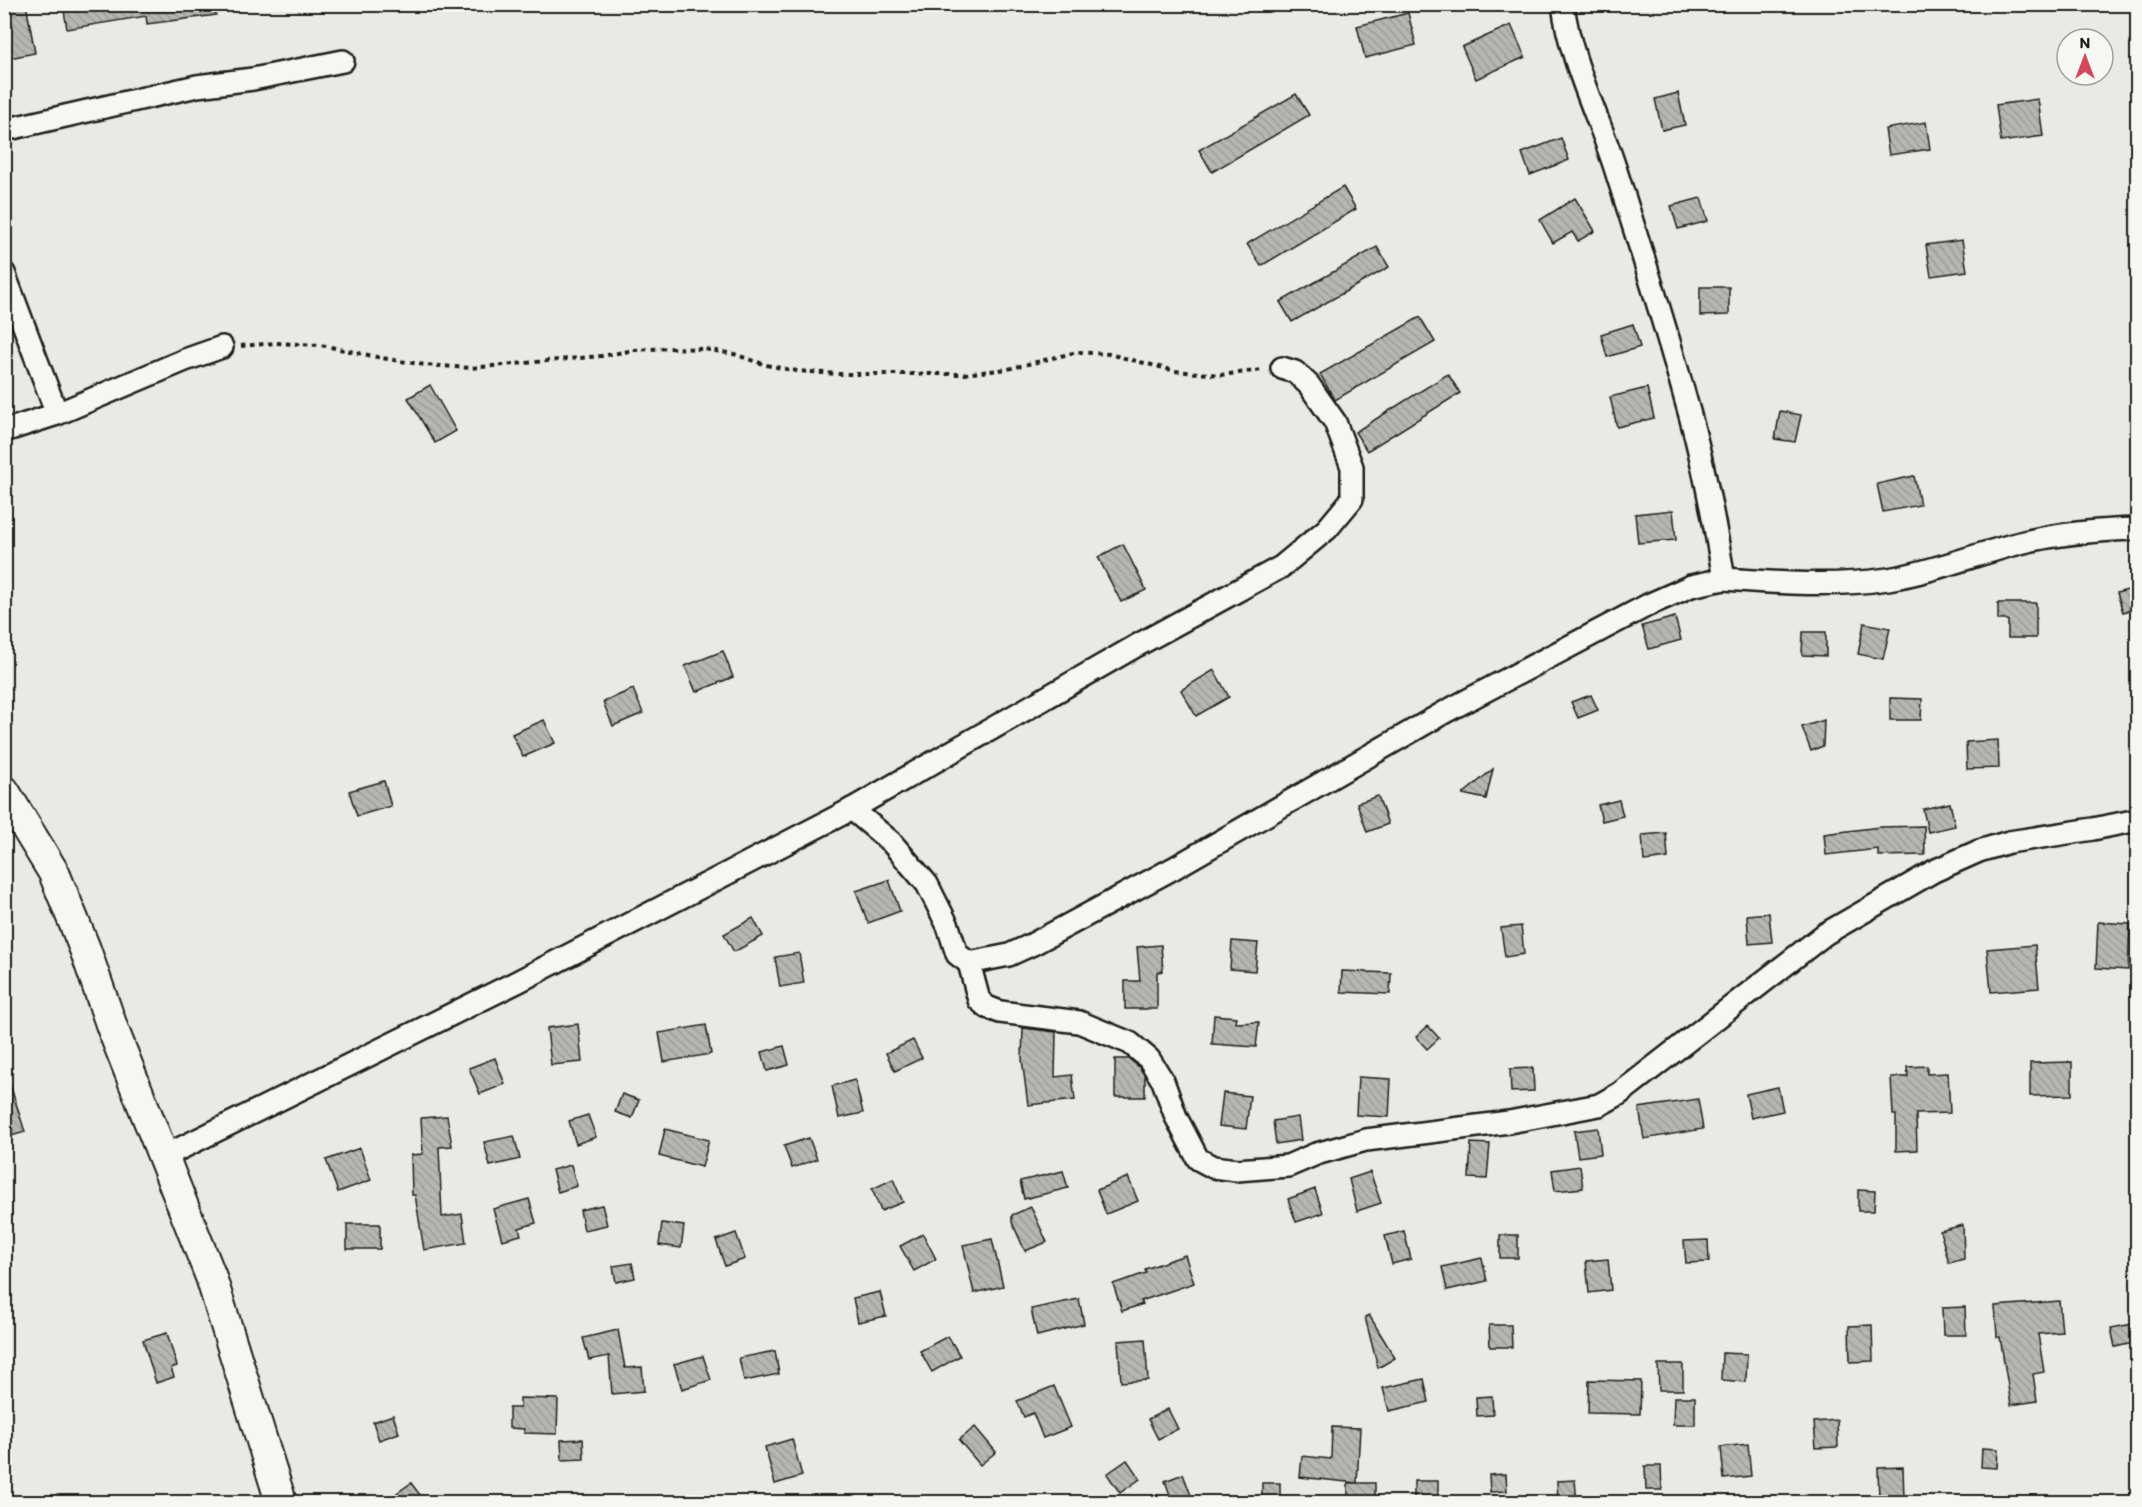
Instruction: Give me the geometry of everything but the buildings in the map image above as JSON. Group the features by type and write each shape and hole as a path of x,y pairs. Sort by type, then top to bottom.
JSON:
{"main road":[{"path":"4,791 54,873 85,949 112,1027 212,1277 281,1503"}],"street":[{"path":"1563,4 1564,19 1579,69 1613,161 1687,403 1712,510 1724,579"},
{"path":"4,130 197,86 253,79 343,61"},
{"path":"4,273 57,414"},
{"path":"4,431 57,414 185,360 222,347"},
{"path":"165,1156 517,982 852,809 1136,646 1281,567 1327,529 1352,499 1352,467 1335,422 1308,385 1295,372 1282,368"},
{"path":"969,963 1009,954 1033,944 1174,868 1445,712 1648,605 1691,586 1724,579 1821,584 1888,579 1932,570 2021,542 2082,531 2138,529"},
{"path":"852,809 891,842 927,884 948,926 957,954 969,963 979,1000 1000,1012 1079,1022 1130,1043 1149,1059 1163,1082 1176,1117 1198,1160 1213,1167 1237,1170 1288,1166 1316,1154 1365,1140 1509,1122 1599,1105 1619,1094 1825,934 1934,872 1979,850 2009,842 2093,829 2138,819"}],"path":[{"path":"222,347 276,343 321,345 425,365 471,368 669,348 704,349 734,354 766,365 797,371 838,374 965,374 1008,369 1077,352 1109,354 1175,371 1220,375 1282,368"}]}
